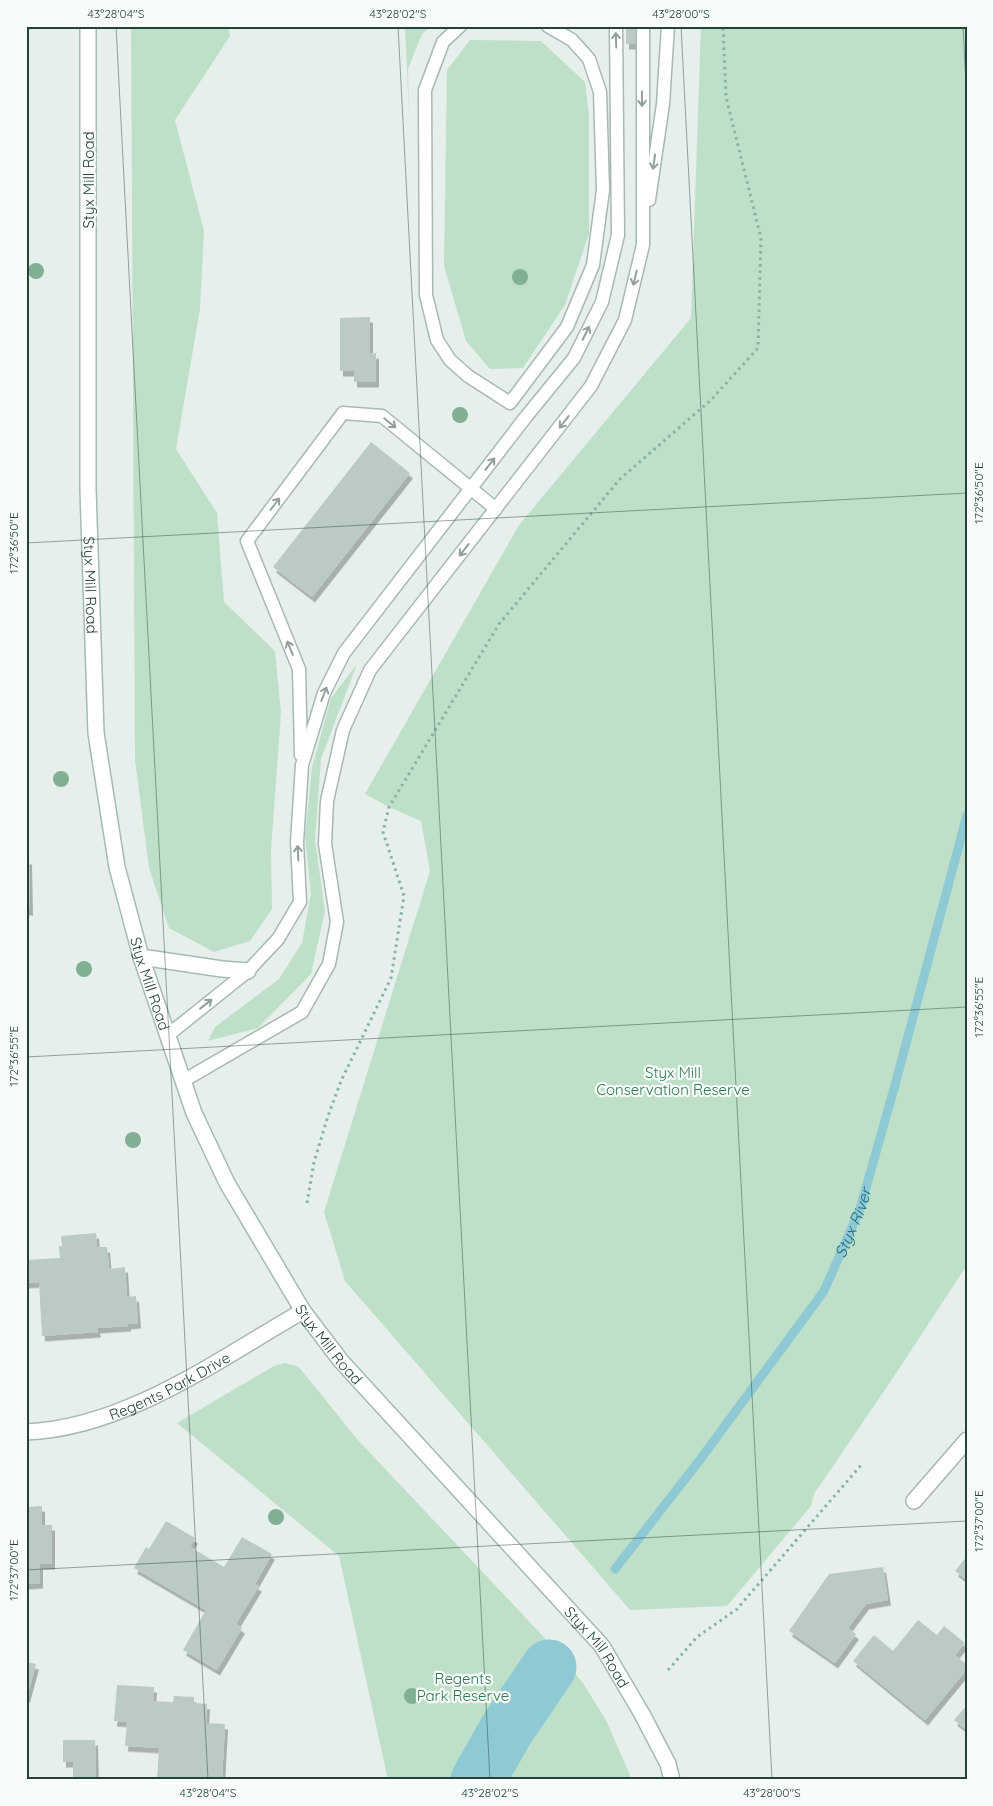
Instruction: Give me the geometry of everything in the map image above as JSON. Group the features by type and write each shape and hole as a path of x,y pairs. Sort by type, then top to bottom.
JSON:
{"street":[{"name":"Styx Mill Road","path":"88,26 88,489 96,733 117,867 141,957 194,1112 227,1182 303,1311 341,1361 602,1646 642,1714 668,1764 672,1780"},
{"path":"141,957 248,971"},
{"name":"Regents Park Drive","path":"26,1432 70,1426 120,1412 157,1396 303,1311"},
{"path":"914,1501 967,1440"}],"lane":[{"path":"460,26 444,42 425,90 426,295 437,340 450,360 468,376 510,404 525,418"},
{"path":"510,404 567,327 593,265 603,190 600,92 589,59 572,40 548,26"},
{"path":"302,766 324,693 344,653 525,418 574,358 602,302 618,235 616,26"},
{"path":"642,245 643,26"},
{"path":"183,1081 302,1012 329,964 337,922 326,844 327,801 343,730 370,670 592,386 625,320 642,245 663,104 668,26"},
{"path":"168,1035 248,971 278,939 300,902 297,842 302,766 298,669 247,541 343,413 382,416 496,509"}],"path":[{"path":"307,1203 314,1162 328,1116 391,978 404,896 383,832 388,807 499,624 620,479 711,400 758,348 761,238 726,97 723,26"},
{"path":"668,1670 697,1637 737,1609 862,1464"}],"green space":[{"path":"131,26 228,26 230,36 175,120 204,231 200,309 176,449 217,513 224,602 275,651 281,713 271,850 272,909 250,941 214,952 169,928 149,868 135,760"},
{"path":"405,26 432,26 422,34 408,69 409,114"},
{"name":"Styx Mill Conservation Reserve","path":"701,26 967,26 967,1265 814,1494 811,1506 727,1606 630,1610 345,1281 324,1212 430,871 421,821 365,794 519,525 691,318"},
{"path":"470,40 541,41 585,82 589,115 589,234 565,305 523,368 490,369 466,341 444,266 447,70"},
{"path":"357,664 321,759 315,840 325,911 311,974 258,1028 208,1041 215,1027 279,979 302,943 311,894 305,837 312,767 331,698"},
{"name":"Regents Park Reserve","path":"285,1363 299,1367 357,1439 541,1634 583,1683 607,1722 632,1780 388,1780 339,1556 177,1423 274,1366"}],"building":[{"path":"626,26 637,26 638,44 626,44"},
{"path":"370,317 370,354 376,353 376,382 354,382 354,371 340,371 340,318"},
{"path":"371,442 410,473 312,597 273,567"},
{"path":"26,859 29,859 30,910 26,910"},
{"path":"96,1233 97,1247 107,1247 109,1269 125,1267 127,1297 136,1296 138,1323 128,1324 128,1326 97,1328 98,1332 42,1336 39,1282 26,1283 26,1260 60,1258 59,1246 62,1246 61,1236"},
{"path":"42,1506 42,1525 52,1525 52,1564 40,1564 40,1583 26,1584 26,1507"},
{"path":"166,1521 195,1538 190,1547 224,1567 242,1537 272,1554 255,1584 259,1586 236,1624 242,1628 217,1670 183,1650 206,1610 134,1568 146,1547 149,1549"},
{"path":"967,1556 967,1580 955,1571"},
{"path":"883,1567 888,1600 866,1604 848,1628 856,1634 835,1663 789,1631 829,1574"},
{"path":"918,1620 937,1635 944,1626 965,1643 955,1655 967,1665 967,1669 925,1720 853,1661 874,1635 893,1651"},
{"path":"26,1662 36,1664 27,1697 26,1697"},
{"path":"117,1685 154,1687 153,1701 173,1702 174,1696 194,1697 194,1703 207,1704 206,1723 225,1724 222,1780 157,1780 159,1748 125,1746 127,1722 114,1721"},
{"path":"967,1705 967,1730 954,1720"},
{"path":"63,1740 95,1740 96,1777 73,1777 73,1762 63,1762"}],"waterway":[{"name":"Styx River","path":"615,1569 699,1461 824,1291 860,1209 967,815"},
{"name":"Styx River","path":"478,1780 507,1729 549,1667"}]}
